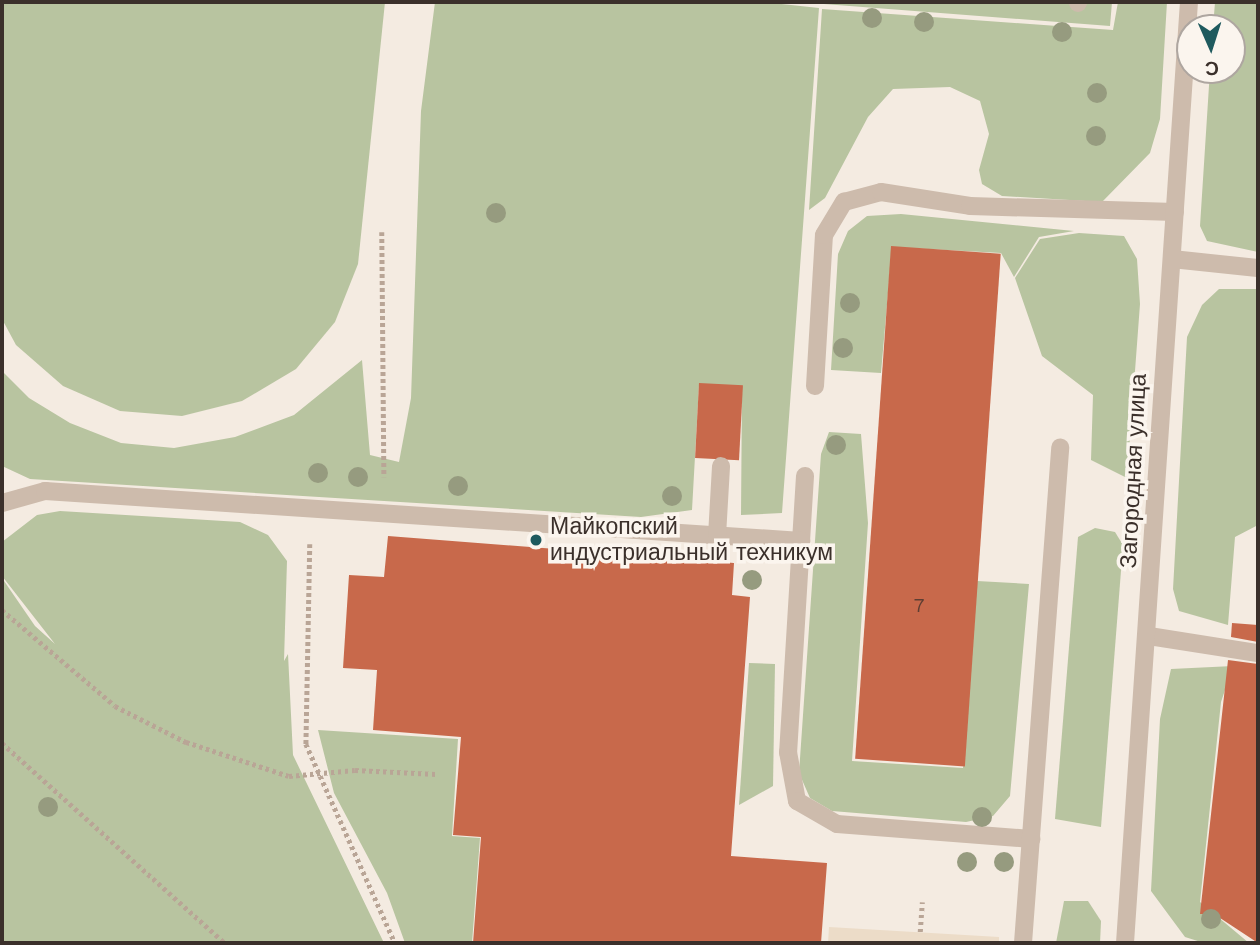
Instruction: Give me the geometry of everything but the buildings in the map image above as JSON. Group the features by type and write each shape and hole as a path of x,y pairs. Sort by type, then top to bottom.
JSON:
{"street":[{"name":"Загородная улица","path":"1125,943 1149,636 1189,2"},
{"path":"816,386 824,235 844,202 881,192 970,206 1175,212"},
{"path":"1172,259 1258,268"},
{"path":"1023,943 1060,447"},
{"path":"717,536 721,466"},
{"path":"805,476 788,752 797,801 837,824 1031,839"},
{"path":"2,503 45,491 801,541"},
{"path":"1149,636 1258,653"}],"path":[{"path":"382,232 383,513"},
{"path":"312,509 303,684 306,744 394,943"},
{"path":"2,610 54,660 115,706 186,742 289,776 436,774"},
{"path":"2,743 225,943"},
{"path":"920,932 922,902"}],"green space":[{"path":"2,2 385,2 358,264 335,322 296,369 242,401 182,416 120,411 63,386 16,345 2,319"},
{"path":"435,2 763,2 819,8 782,513 741,515 742,389 699,385 692,510 641,517 30,479 2,466 2,371 29,398 70,423 121,443 174,448 235,437 294,415 362,360 370,455 399,462 411,398 421,111"},
{"path":"798,2 1112,2 1110,26"},
{"path":"1118,2 1167,2 1160,119 1150,153 1102,202 1002,196 982,184 979,170 989,134 980,101 950,87 893,89 868,117 825,198 809,210 822,9 1113,30"},
{"path":"1215,2 1258,2 1258,252 1207,241 1200,226 1209,84 1246,84 1246,14 1214,14"},
{"path":"901,214 1074,231 1039,237 1014,277 1001,253 892,247 881,373 831,370 838,254 848,231 867,216"},
{"path":"1079,233 1124,236 1137,259 1140,304 1127,478 1091,460 1093,395 1042,356 1015,278 1040,239"},
{"path":"1219,289 1258,289 1258,525 1235,537 1228,625 1179,611 1173,589 1187,337 1202,305"},
{"path":"829,432 861,434 868,523 852,761 963,768 977,581 1029,584 1010,796 993,816 966,822 832,811 810,798 799,773 821,454"},
{"path":"60,511 240,522 268,535 287,561 284,661 288,654 293,755 384,943 2,943 2,578 35,626 55,644 2,576 2,542 37,515"},
{"path":"1095,528 1115,532 1123,545 1101,827 1055,819 1078,537"},
{"path":"749,663 775,664 773,786 739,805"},
{"path":"1233,666 1221,702 1200,902 1249,943 1204,943 1185,937 1151,891 1160,719 1171,669"},
{"path":"318,730 458,739 452,836 480,838 472,943 405,943 387,893 334,793"},
{"path":"1064,901 1088,901 1101,921 1100,943 1056,943"}],"shaded area":[{"path":"829,927 999,937 999,943 828,943"}],"place":[{"name":"Майкопский индустриальный техникум","path":"536,540"}]}
